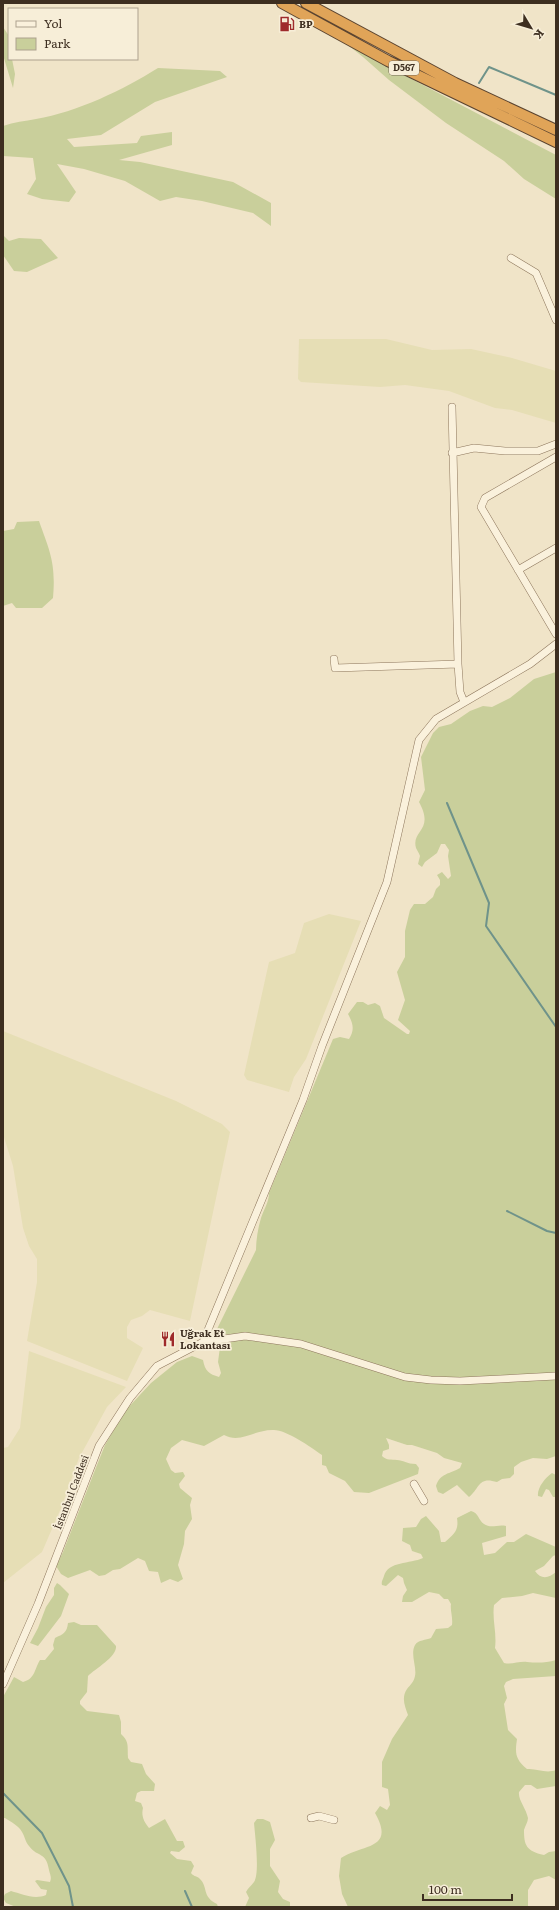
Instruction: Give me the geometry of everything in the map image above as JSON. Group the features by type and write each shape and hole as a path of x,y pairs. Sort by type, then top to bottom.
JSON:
{"highway":[{"name":"D567","path":"282,3 388,61 528,130 556,142"},
{"name":"D567","path":"306,3 455,83 556,130"},
{"path":"534,119 556,126"},
{"path":"528,130 556,147"}],"street":[{"path":"511,258 536,273 556,320"},
{"path":"452,407 458,664 460,692 464,702"},
{"path":"452,453 474,448 505,451 538,451 556,444"},
{"path":"556,457 485,498 481,507 556,634"},
{"path":"518,570 556,548"},
{"path":"203,1342 303,1100 322,1046 387,882 420,740 436,719 530,664 556,644"},
{"path":"334,659 335,668 458,664"},
{"name":"İstanbul Caddesi","path":"3,1684 38,1604 100,1446 130,1398 158,1366 203,1342 245,1336 302,1344 405,1377 460,1381 556,1376"},
{"path":"414,1484 424,1501"},
{"path":"311,1818 319,1816 334,1820"}],"shaded area":[{"path":"299,339 386,339 432,350 471,349 512,358 556,371 556,423 512,410 495,408 449,391 405,385 380,387 301,382 298,379"},
{"path":"329,914 361,921 306,1059 294,1077 289,1092 247,1080 244,1075 269,962 295,953 304,923"},
{"path":"3,1031 176,1101 222,1124 230,1132 190,1321 150,1310 142,1316 131,1320 127,1327 127,1338 143,1348 127,1381 27,1341 37,1282 37,1259 29,1246 23,1228 13,1166 3,1134"},
{"path":"29,1351 126,1387 107,1407 79,1458 61,1508 42,1552 3,1583 3,1448 8,1447 20,1428"}],"green space":[{"path":"3,27 8,34 8,60 12,60 15,74 13,88 3,55"},
{"path":"349,46 556,155 556,199 524,179 504,161 446,123 389,80"},
{"path":"158,68 220,71 227,77 155,102 101,135 67,139 74,147 137,143 141,136 172,132 172,145 119,160 140,162 233,182 271,203 271,226 253,213 202,201 176,197 160,201 125,181 84,169 57,164 76,192 69,202 42,199 27,194 36,179 33,158 3,156 3,126 52,116 83,106 115,92"},
{"path":"3,235 9,241 19,238 41,239 58,258 27,272 14,271 3,255"},
{"path":"39,521 53,566 53,598 42,608 16,608 12,603 3,606 3,531 14,529 17,522"},
{"path":"556,672 556,1456 547,1459 533,1458 521,1462 514,1467 514,1474 510,1478 502,1479 497,1482 483,1482 469,1497 457,1485 443,1494 438,1492 436,1486 443,1476 460,1468 462,1463 444,1458 437,1453 386,1438 389,1449 383,1451 382,1456 387,1459 416,1464 419,1468 418,1474 369,1493 354,1492 345,1481 329,1473 326,1466 322,1465 322,1455 298,1440 279,1431 267,1430 236,1438 224,1435 204,1446 182,1440 171,1448 166,1459 171,1470 175,1473 183,1472 185,1476 179,1484 180,1488 192,1498 190,1505 192,1519 185,1531 184,1544 178,1565 183,1579 178,1582 170,1579 161,1583 158,1572 149,1571 145,1561 138,1558 120,1569 113,1570 105,1575 99,1576 90,1570 68,1578 61,1574 56,1566 63,1552 105,1445 125,1411 151,1383 177,1362 192,1356 203,1360 206,1369 213,1375 219,1377 221,1373 218,1362 220,1347 236,1340 232,1335 218,1333 217,1329 256,1250 259,1226 269,1193 333,1039 340,1037 349,1039 351,1036 353,1026 348,1014 357,1002 363,1002 368,1005 375,1003 380,1006 384,1018 409,1034 410,1031 398,1020 405,1000 397,972 405,957 405,931 410,910 414,904 425,904 433,897 436,889 440,885 440,880 437,875 442,872 448,879 451,876 448,856 449,850 445,844 441,844 437,853 425,862 422,867 418,864 420,856 415,842 424,825 425,819 419,802 425,790 421,757 433,733 439,727 451,724 470,711 483,706 492,707 510,698 534,679"},
{"path":"552,1473 556,1475 556,1497 553,1497 549,1490 546,1489 542,1497 538,1496 542,1483"},
{"path":"471,1511 476,1513 482,1522 487,1525 506,1526 506,1536 482,1543 484,1555 495,1553 507,1542 514,1542 526,1534 556,1547 556,1555 553,1556 544,1566 535,1571 542,1577 551,1576 556,1572 556,1598 533,1593 522,1596 502,1598 494,1605 494,1621 495,1648 504,1663 534,1663 556,1660 556,1676 513,1679 506,1682 504,1686 507,1698 504,1704 508,1730 517,1739 516,1752 520,1762 527,1769 545,1771 556,1770 556,1786 537,1789 531,1785 525,1785 519,1792 519,1795 528,1818 524,1830 527,1847 533,1852 544,1855 549,1852 556,1851 556,1880 549,1876 534,1880 528,1890 528,1907 348,1907 342,1894 339,1876 341,1858 374,1844 379,1840 382,1834 375,1813 380,1806 387,1810 390,1805 388,1789 382,1787 382,1762 392,1739 408,1715 404,1696 415,1676 413,1652 415,1645 422,1640 431,1638 436,1629 448,1628 452,1625 451,1604 448,1599 444,1599 439,1594 429,1592 412,1602 402,1602 403,1596 407,1590 403,1578 398,1575 386,1586 382,1585 382,1581 386,1571 395,1565 423,1558 421,1554 412,1551 410,1545 402,1541 403,1528 416,1527 421,1519 426,1516 439,1531 441,1542 445,1542 455,1532 457,1518"},
{"path":"57,1583 69,1594 61,1616 38,1646 30,1643 38,1628 46,1607 54,1595 54,1588"},
{"path":"74,1622 81,1625 97,1625 116,1646 110,1658 88,1676 87,1692 80,1701 80,1704 87,1711 119,1715 121,1722 121,1734 128,1745 128,1758 131,1762 142,1764 146,1774 155,1784 154,1791 141,1791 137,1793 135,1801 141,1803 144,1821 149,1828 165,1819 177,1841 183,1841 185,1847 179,1852 171,1851 170,1853 177,1859 191,1861 194,1866 191,1873 202,1881 207,1895 217,1904 218,1907 16,1907 6,1903 3,1898 5,1894 11,1891 33,1897 46,1895 47,1890 41,1889 35,1881 50,1882 51,1876 48,1864 44,1857 32,1850 22,1832 15,1824 3,1818 3,1697 14,1677 23,1682 30,1679 34,1674 40,1660 45,1660 54,1649 53,1645 55,1638 64,1633 67,1629 68,1623"},
{"path":"257,1819 263,1819 270,1822 275,1840 270,1849 270,1866 280,1881 278,1892 283,1899 290,1902 290,1907 245,1907 249,1898 246,1892 254,1882 257,1871 254,1823"}],"waterway":[{"path":"479,83 489,67 556,95"},
{"path":"447,803 489,903 486,926 556,1027"},
{"path":"507,1211 547,1231 556,1233"},
{"path":"3,1793 42,1833 69,1886 73,1907"},
{"path":"185,1891 192,1907"}],"place":[{"name":"BP","path":"287,24"},
{"name":"Uğrak Et Lokantası","path":"168,1339"}]}
